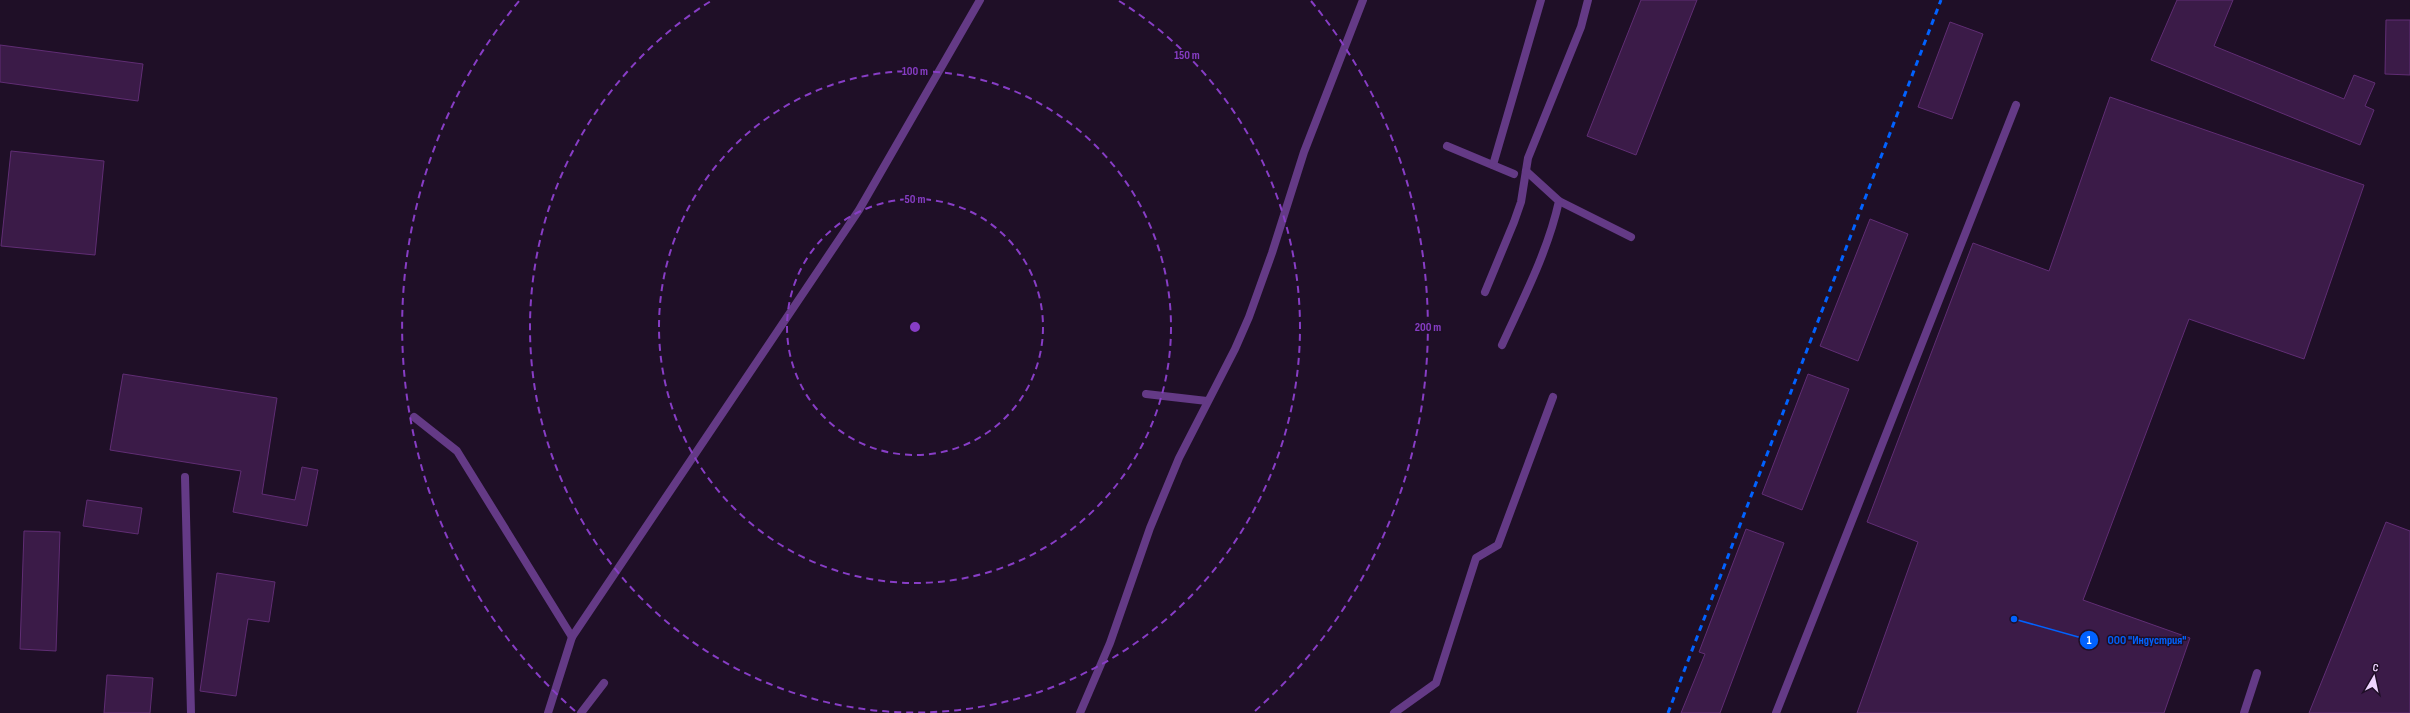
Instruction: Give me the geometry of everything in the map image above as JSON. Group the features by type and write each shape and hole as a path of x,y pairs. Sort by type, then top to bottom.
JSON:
{"lane":[{"path":"548,713 572,637 859,210 980,0"},
{"path":"1080,713 1110,643 1168,483 1207,401 1235,349 1249,317 1272,253 1304,152 1363,0"},
{"path":"1493,165 1541,0"},
{"path":"1485,292 1521,202 1528,158 1581,27 1588,0"},
{"path":"1776,713 2016,105"},
{"path":"1447,146 1514,174"},
{"path":"1526,170 1559,201 1631,236"},
{"path":"1502,345 1531,281 1555,220 1559,201"},
{"path":"1146,394 1207,401"},
{"path":"1394,713 1436,682 1476,558 1498,545 1553,397"},
{"path":"414,417 456,450 572,637"},
{"path":"185,476 191,713"},
{"path":"2244,713 2257,673"},
{"path":"581,713 604,683"}],"building":[{"path":"1641,0 1697,0 1636,155 1587,136"},
{"path":"2177,0 2233,0 2214,46 2344,99 2354,75 2375,83 2365,106 2374,110 2360,145 2151,60"},
{"path":"2386,20 2410,20 2410,75 2385,74"},
{"path":"1950,22 1983,34 1952,119 1918,107"},
{"path":"0,45 143,64 138,101 0,82"},
{"path":"2110,97 2364,185 2304,359 2189,319 2083,600 2190,638 2164,713 1857,713 1918,542 1867,522 1973,243 2049,271"},
{"path":"11,151 104,161 95,255 1,246"},
{"path":"1870,219 1908,234 1858,361 1820,346"},
{"path":"123,374 277,398 262,494 295,500 302,467 318,470 307,526 233,512 241,471 110,450"},
{"path":"1808,374 1849,389 1802,510 1762,494"},
{"path":"87,500 142,508 138,534 83,526"},
{"path":"2386,522 2410,531 2410,713 2309,713"},
{"path":"1746,529 1784,543 1720,713 1681,713 1705,654 1699,652"},
{"path":"24,531 60,532 56,651 20,649"},
{"path":"217,573 275,582 269,622 248,619 236,696 200,691"},
{"path":"107,675 153,678 150,713 104,713"}],"railway":[{"path":"1668,713 1941,0"}],"place":[{"name":"ООО \"Индустрия\"","path":"2014,619"}]}
